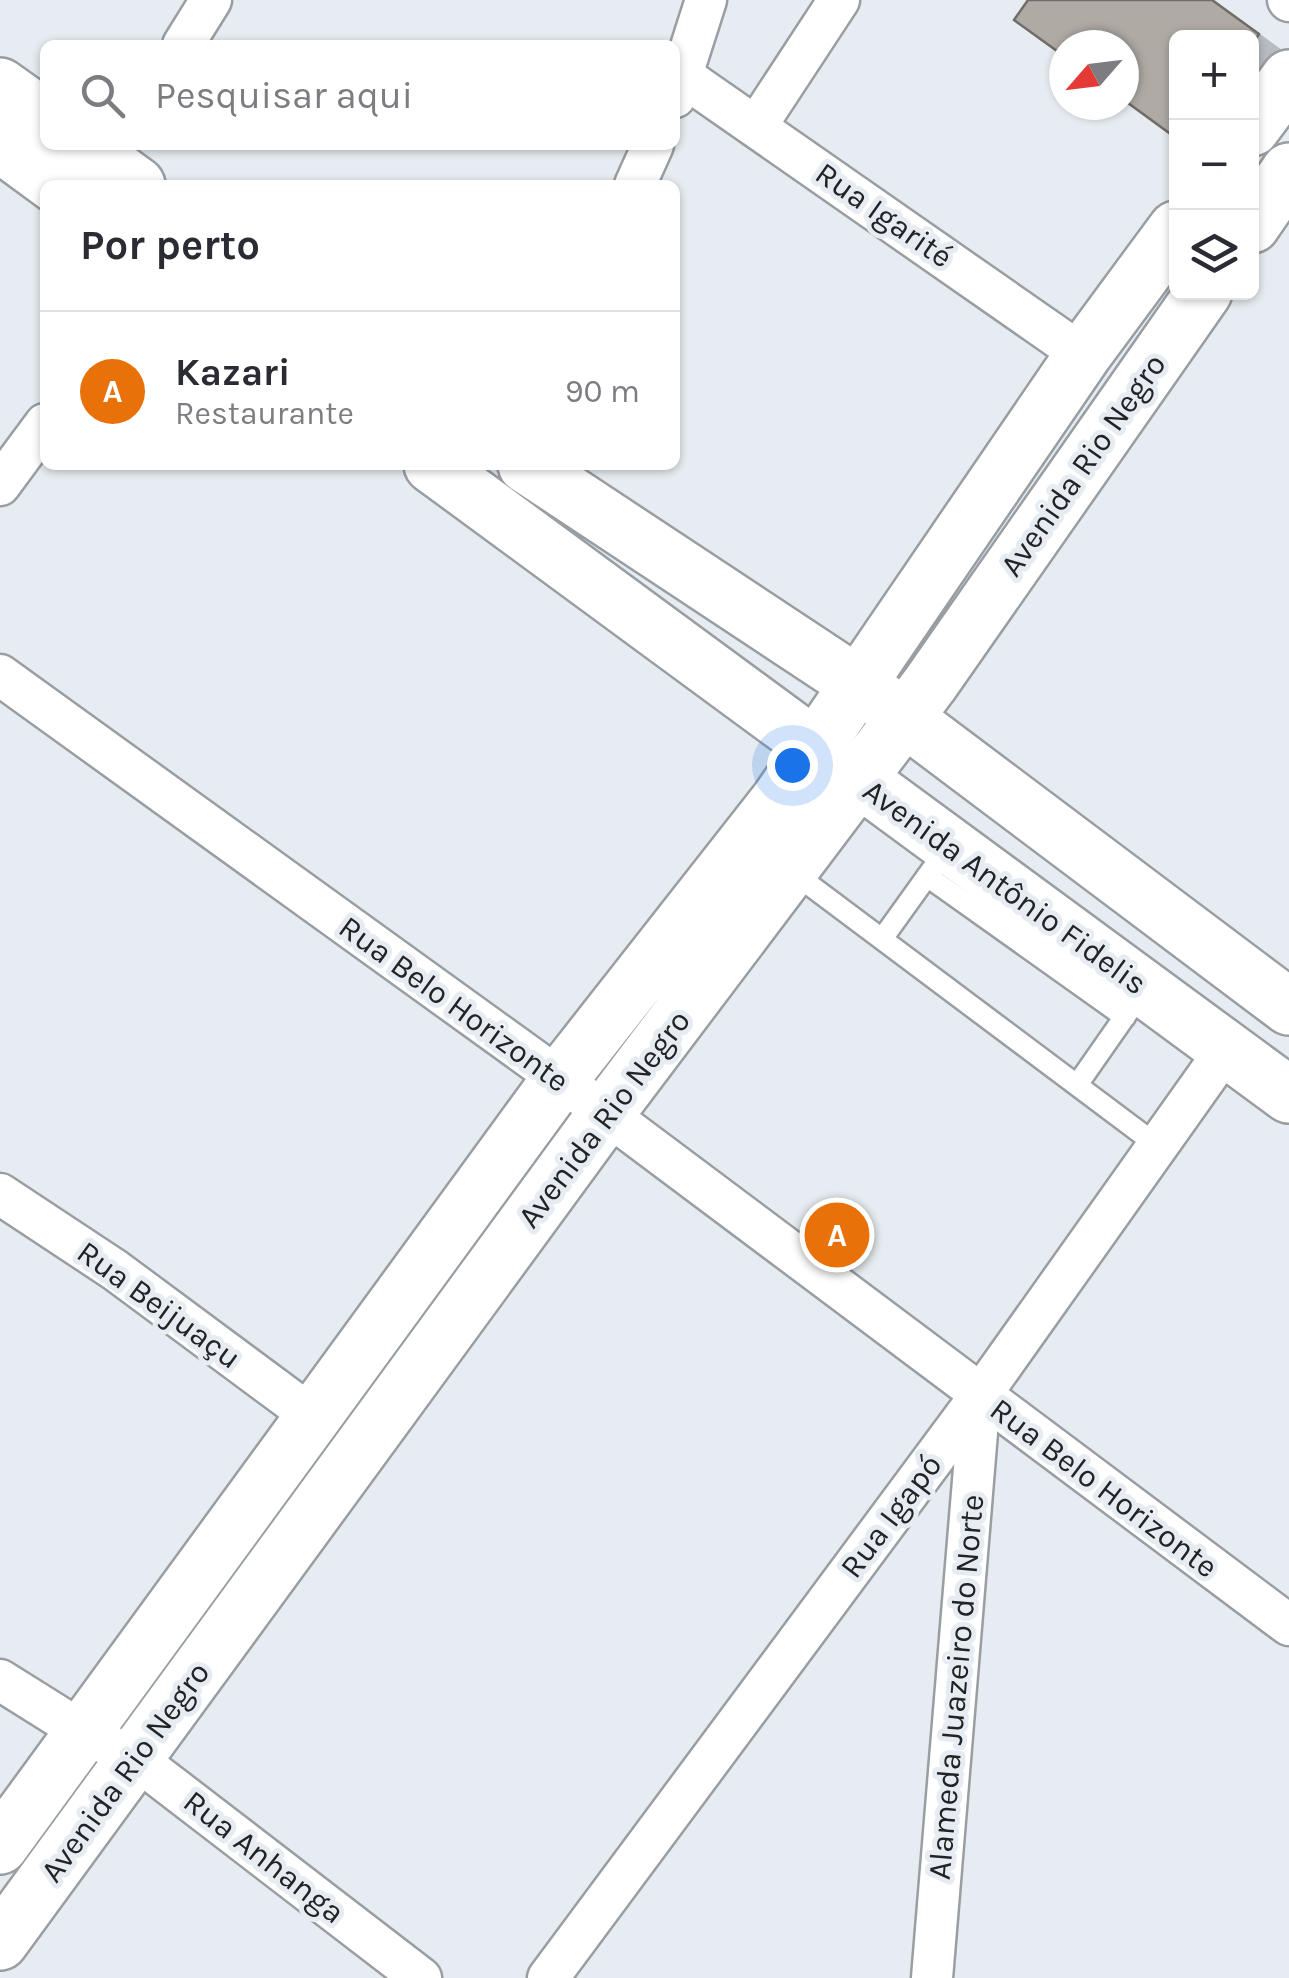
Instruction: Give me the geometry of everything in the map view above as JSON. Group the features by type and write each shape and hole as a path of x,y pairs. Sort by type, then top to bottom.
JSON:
{"main road":[{"path":"1258,120 1289,78"},
{"path":"0,86 40,114"},
{"path":"0,144 49,180"},
{"path":"1259,215 1289,171"},
{"name":"Avenida Rio Negro","path":"0,1846 560,1079 779,800 1082,355 1169,238"},
{"name":"Avenida Rio Negro","path":"0,1942 604,1116 905,718 1198,300"},
{"name":"Avenida Antônio Fidelis","path":"439,470 858,781 938,861 1135,1002 1227,1048 1289,1095"},
{"path":"534,470 856,684 1282,987"},
{"path":"1227,1048 1256,1034 1289,1041"}],"street":[{"path":"186,40 212,0"},
{"path":"680,86 706,0"},
{"path":"756,125 838,0"},
{"name":"Rua Igarité","path":"680,86 756,125 1082,355"},
{"path":"637,180 651,150"},
{"path":"0,485 40,431"},
{"name":"Rua Belo Horizonte","path":"0,674 560,1079 604,1116 1289,1626"},
{"name":"Rua Igapó","path":"548,1978 980,1396 1227,1048"},
{"name":"Rua Beijuaçu","path":"0,1194 114,1270 316,1418"},
{"name":"Alameda Juazeiro do Norte","path":"932,1978 980,1396"},
{"name":"Rua Anhanga","path":"0,1680 83,1732 136,1759 421,1978"}],"lane":[{"path":"882,939 938,861"},
{"path":"791,872 1158,1146"},
{"path":"1076,1085 1135,1002"}],"building":[{"path":"1028,0 1212,0 1253,30 1169,30 1169,133 1139,111 1139,30 1049,30 1049,45 1014,20"}],"place":[{"name":"Kazari","path":"837,1235"}]}
